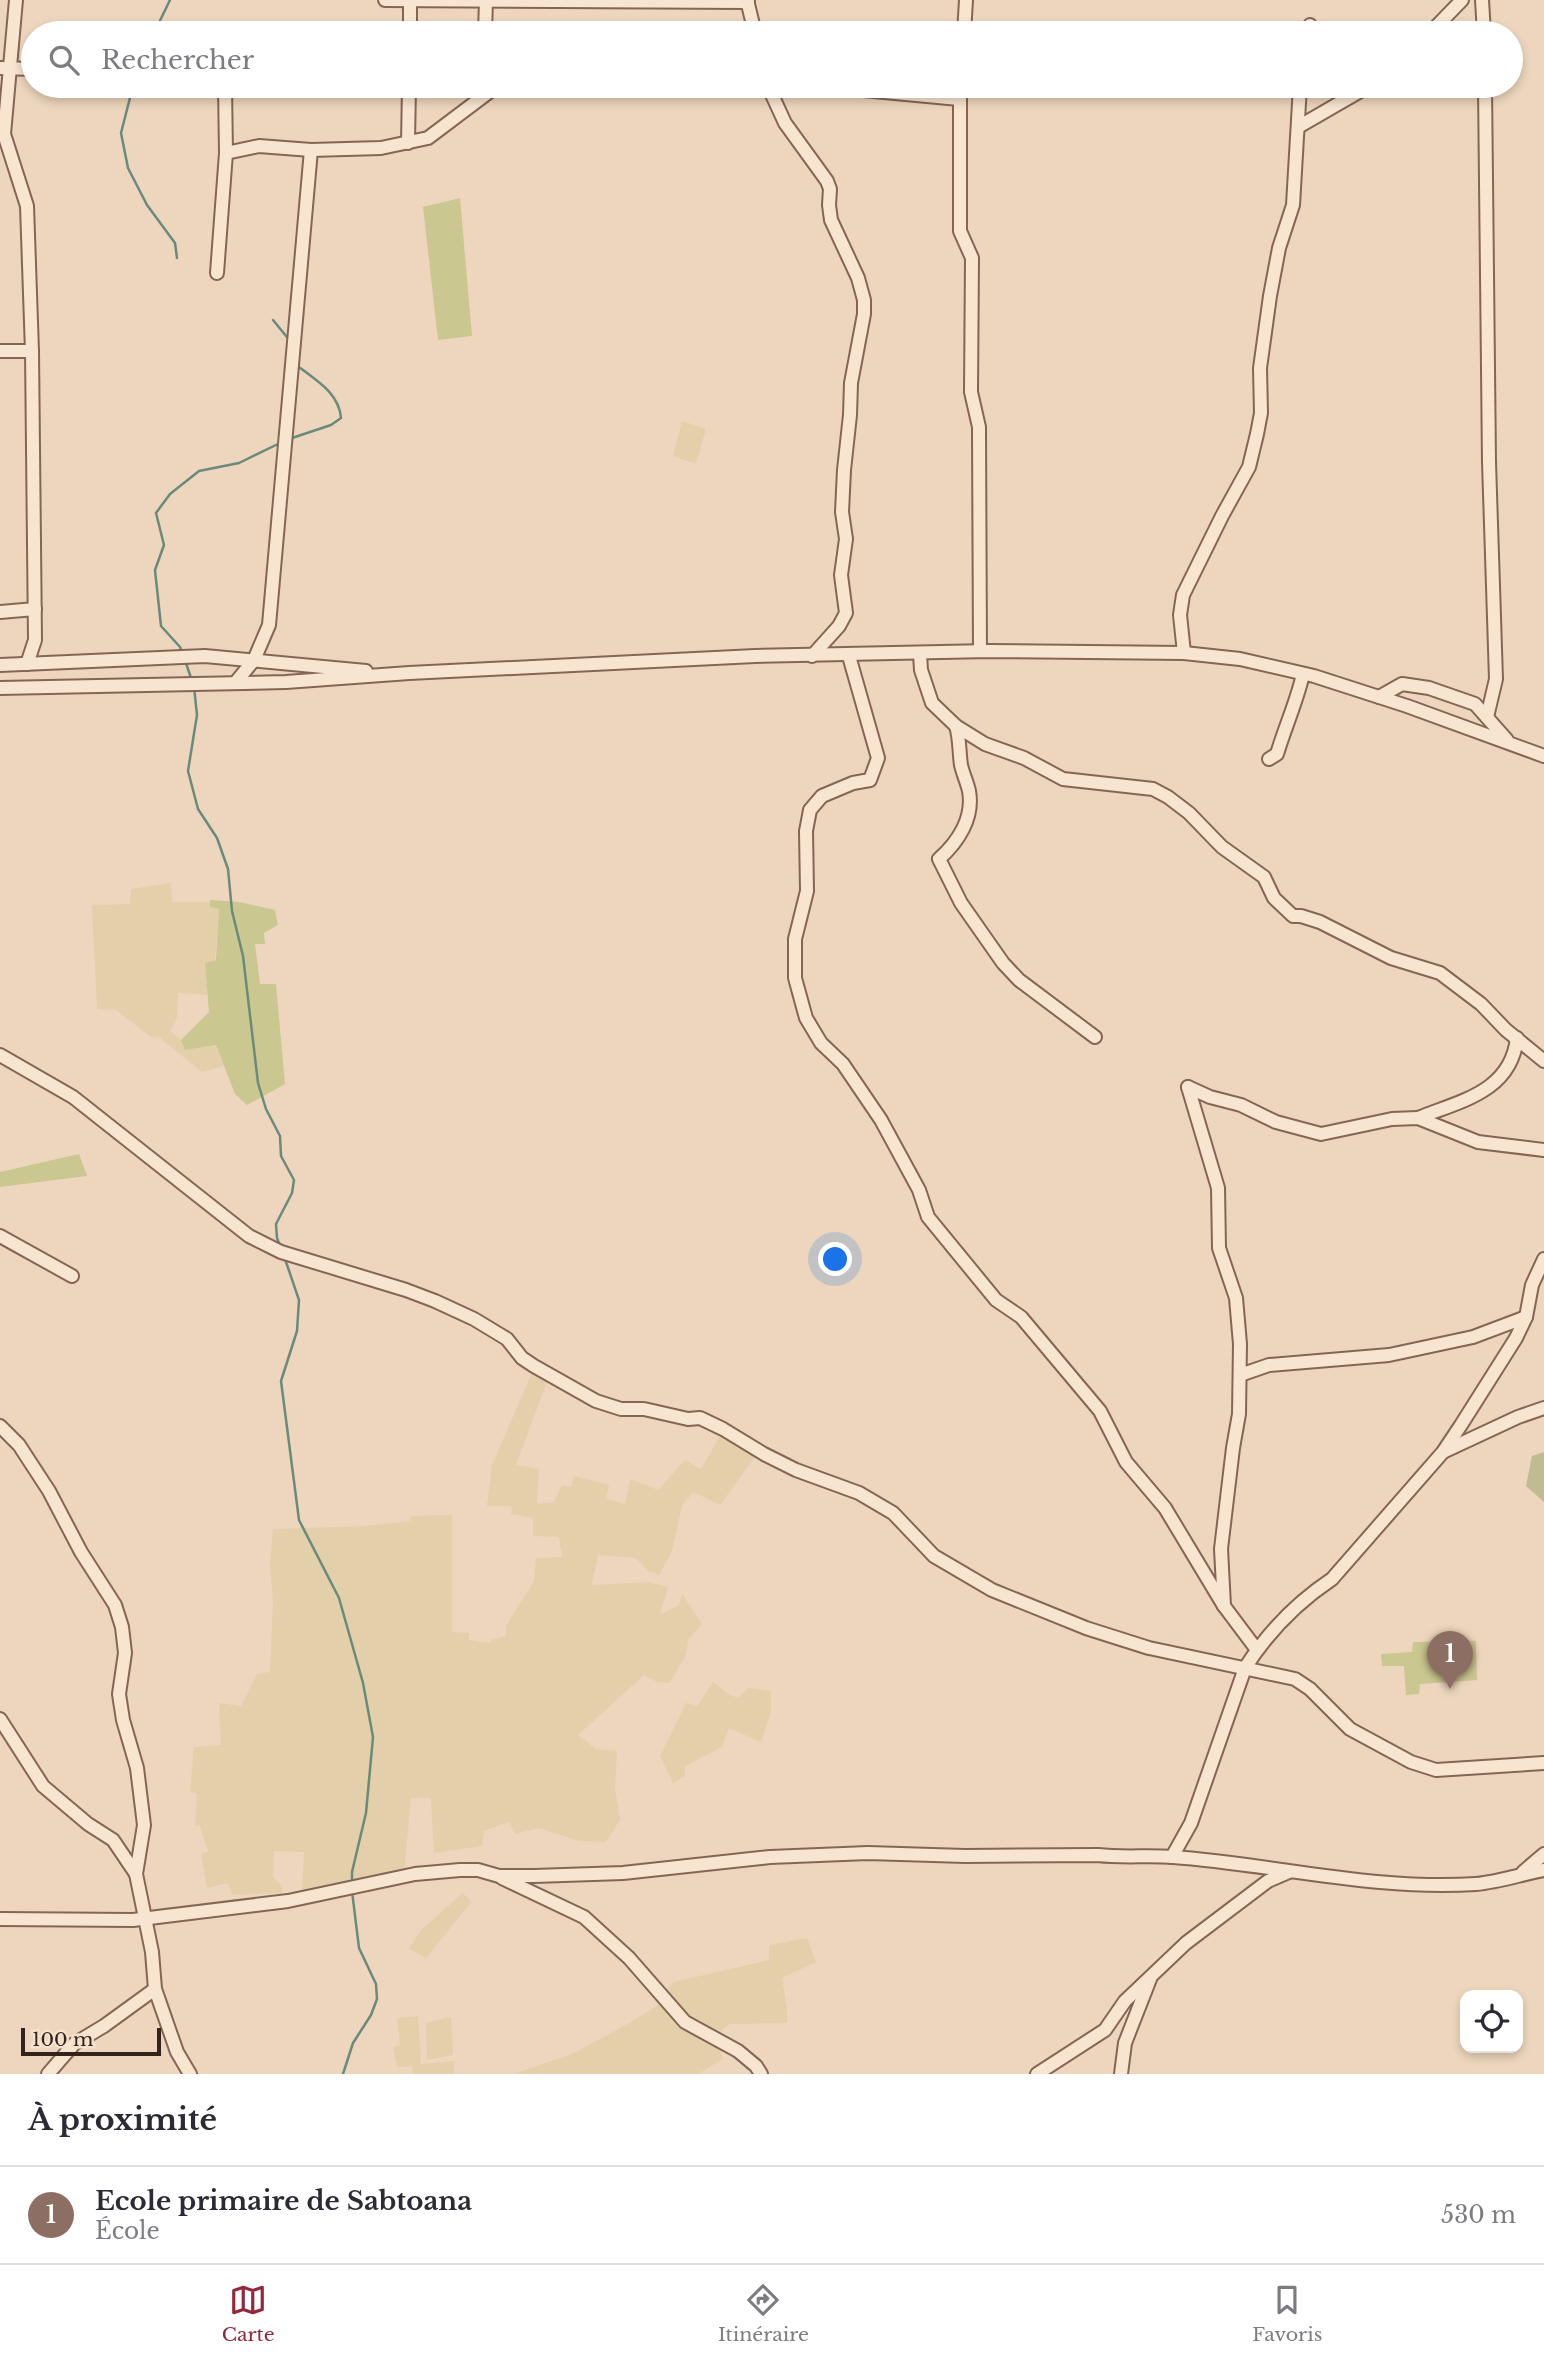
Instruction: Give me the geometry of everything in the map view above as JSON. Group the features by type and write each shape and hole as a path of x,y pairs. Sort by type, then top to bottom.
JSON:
{"street":[{"path":"16,0 4,68 4,134 27,206 32,351 35,609 35,640 27,664"},
{"path":"385,0 747,1 752,21"},
{"path":"410,0 410,21"},
{"path":"965,21 967,0"},
{"path":"1442,21 1462,0"},
{"path":"1482,0 1483,21"},
{"path":"485,21 486,1"},
{"path":"217,273 226,153 225,98"},
{"path":"408,143 409,98"},
{"path":"226,153 259,146 311,150 381,148 408,143 428,138 478,98"},
{"path":"774,98 785,122 827,181 830,188 828,205 831,220 858,278 864,300 862,335 851,383 842,504 846,539 841,575 846,613 839,626 812,656"},
{"path":"960,98 960,231 972,258 971,392 979,427 980,652"},
{"path":"1184,653 1180,615 1183,595 1250,467 1257,435 1261,413 1260,368 1279,248 1293,205 1299,98"},
{"path":"1298,127 1348,98"},
{"path":"1485,98 1489,462 1496,679 1487,717"},
{"path":"235,683 254,660 269,625 311,150"},
{"path":"0,351 32,351"},
{"path":"0,612 35,609"},
{"path":"0,688 235,683 628,661 980,652 1184,653 1240,659 1303,674 1379,697 1544,756"},
{"path":"920,654 921,670 932,703 956,726 985,744 1024,758 1062,779 1153,789 1179,804 1222,847 1264,877 1275,898 1293,916 1320,922 1391,958 1440,973 1481,1004 1544,1061"},
{"path":"0,664 205,656 397,674"},
{"path":"849,656 877,758 870,780 842,786 822,796 810,810 806,831 807,891 795,939 795,978 806,1018 821,1043 843,1064 881,1120 919,1190 928,1217 996,1300 1021,1317 1100,1411 1126,1462 1165,1508 1224,1606 1256,1650"},
{"path":"1269,759 1276,754 1300,691 1303,674"},
{"path":"1379,697 1402,684 1429,688 1475,704 1509,743"},
{"path":"956,726 961,764 970,795 970,813 962,831 939,859 961,903 1003,963 1020,980 1095,1037"},
{"path":"1224,1606 1221,1549 1239,1414 1240,1344 1236,1298 1219,1248 1218,1188 1188,1087 1210,1097 1241,1105 1276,1122 1321,1134 1392,1119 1418,1118 1490,1088 1510,1065 1516,1053 1517,1038"},
{"path":"0,1055 73,1097 249,1237 281,1252 406,1290 455,1310 507,1339 523,1358 534,1366 596,1401 621,1409 644,1409 688,1419 699,1418 796,1470 859,1493 892,1513 934,1556 992,1590 1086,1628 1149,1648 1294,1679 1310,1689 1350,1729 1422,1767 1436,1770 1544,1763"},
{"path":"1418,1118 1478,1142 1544,1150"},
{"path":"0,1236 72,1276"},
{"path":"1172,1857 1191,1823 1245,1668 1256,1650 1301,1602 1332,1579 1443,1452 1516,1338 1526,1317 1532,1285 1544,1259"},
{"path":"1240,1374 1269,1365 1389,1355 1473,1337 1526,1317"},
{"path":"1443,1452 1518,1417 1544,1408"},
{"path":"0,1426 19,1445 49,1490 81,1552 116,1605 125,1653 120,1694 122,1714 137,1768 144,1825 136,1874 155,1989 177,2052 190,2074"},
{"path":"0,1719 43,1786 88,1824 113,1840 136,1874"},
{"path":"499,1876 623,1873 770,1857 868,1853 1172,1857 1348,1878 1445,1885 1479,1884 1544,1870"},
{"path":"1518,1875 1544,1854"},
{"path":"0,1919 100,1922 145,1918 297,1899 333,1889 415,1874 478,1870 499,1876 584,1917 629,1958 685,2022 738,2051 761,2074"},
{"path":"1037,2074 1105,2030 1125,2001 1186,1943 1268,1881 1289,1871"},
{"path":"1121,2074 1125,2043 1153,1972"},
{"path":"48,2074 74,2044 155,1989"}],"shaded area":[{"path":"460,198 472,336 438,340 423,207"},
{"path":"682,421 706,429 696,464 673,456"},
{"path":"171,883 172,902 210,902 210,907 219,908 215,960 205,964 208,995 178,993 177,1018 170,1031 181,1040 186,1050 216,1045 223,1066 202,1072 160,1038 151,1037 116,1010 97,1009 92,905 130,904 131,889"},
{"path":"210,900 239,902 275,910 278,925 264,933 265,944 255,944 260,984 276,984 285,1084 247,1105 235,1094 216,1045 185,1050 181,1040 209,1012 205,963 216,960 219,909 210,907"},
{"path":"79,1154 87,1176 0,1187 0,1172"},
{"path":"534,1368 549,1376 516,1465 539,1469 537,1504 554,1502 562,1485 571,1487 574,1476 609,1485 606,1499 625,1504 630,1479 658,1490 685,1460 701,1469 723,1431 758,1453 720,1505 693,1492 682,1506 672,1551 659,1575 649,1571 636,1558 598,1555 592,1585 649,1582 668,1587 660,1615 679,1605 682,1594 702,1624 688,1640 686,1656 669,1683 657,1682 644,1675 578,1735 596,1749 617,1751 615,1788 620,1820 606,1842 579,1841 539,1828 515,1834 509,1822 484,1831 482,1846 434,1853 431,1798 411,1798 404,1873 302,1890 304,1852 274,1851 273,1877 282,1886 282,1893 232,1895 228,1883 207,1888 201,1854 208,1852 200,1826 195,1826 197,1793 190,1792 194,1747 221,1745 219,1703 241,1706 257,1674 270,1672 273,1601 270,1565 273,1529 367,1526 410,1521 411,1516 452,1515 452,1632 469,1633 469,1640 490,1643 491,1640 506,1636 506,1626 534,1581 536,1558 562,1557 559,1537 533,1536 533,1518 511,1514 512,1506 487,1506 492,1465"},
{"path":"1544,1452 1544,1502 1526,1486 1532,1456"},
{"path":"1476,1641 1477,1680 1420,1684 1419,1694 1406,1695 1404,1666 1382,1666 1381,1654 1412,1652 1413,1642"},
{"path":"713,1682 738,1698 748,1688 771,1691 771,1712 761,1742 729,1728 722,1747 685,1766 685,1776 673,1783 660,1756 686,1703 697,1706"},
{"path":"463,1893 471,1902 426,1958 409,1949 421,1930"},
{"path":"807,1938 816,1962 782,1978 787,2023 730,2024 715,2035 723,2059 698,2074 513,2074 572,2054 633,2021 667,1999 663,1992 674,1982 769,1960 769,1945"},
{"path":"418,2016 421,2064 454,2061 454,2074 413,2074 412,2066 397,2067 393,2047 400,2045 397,2018"},
{"path":"451,2017 453,2055 427,2060 426,2023"}],"waterway":[{"path":"160,21 170,0"},
{"path":"130,98 121,133 128,168 147,205 175,243 177,258"},
{"path":"273,320 291,342"},
{"path":"289,439 331,425 341,418 332,395 298,364"},
{"path":"183,654 161,626 155,570 164,545 156,513 170,494 199,471 239,463 280,443"},
{"path":"185,660 192,681"},
{"path":"194,687 197,715 188,771 198,809 217,838 228,869 232,911 243,956 258,1083 266,1109 280,1136 281,1156 294,1180 292,1193 276,1224 280,1246"},
{"path":"285,1259 299,1300 297,1331 281,1381 299,1520 339,1598 363,1683 373,1737 366,1813 352,1872 352,1885"},
{"path":"343,2074 353,2043 371,2015 377,1999 376,1984 359,1948 352,1891"}],"place":[{"name":"Ecole primaire de Sabtoana","path":"1450,1689"}]}
